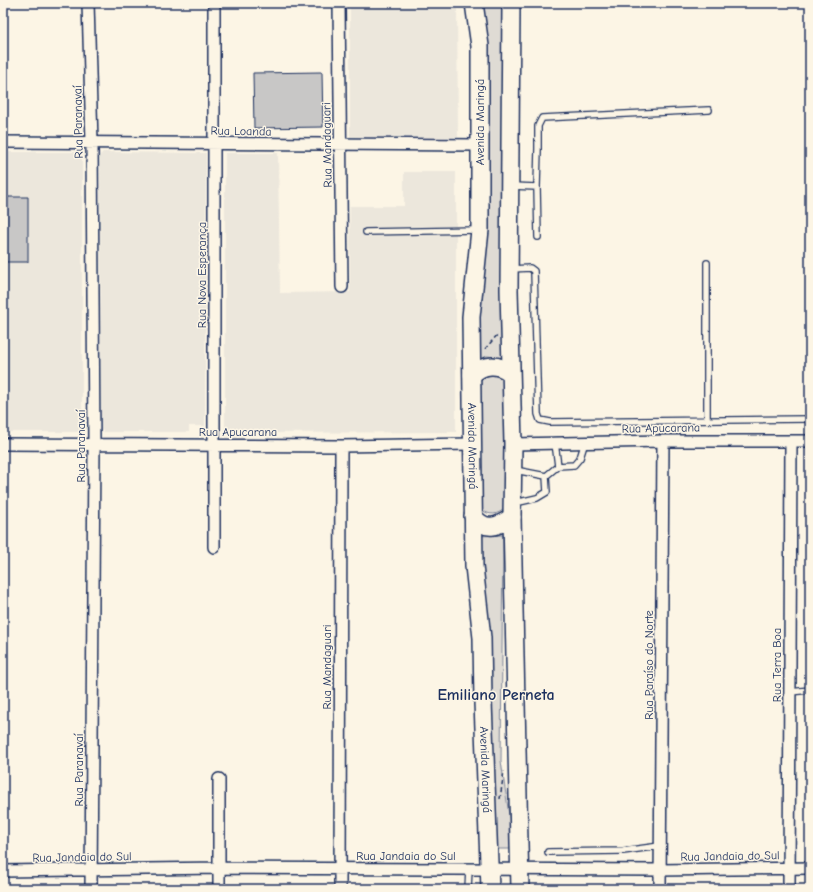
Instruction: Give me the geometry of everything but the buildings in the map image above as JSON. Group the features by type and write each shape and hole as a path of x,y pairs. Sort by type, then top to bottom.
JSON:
{"main road":[{"name":"Avenida Maringá","path":"474,3 480,46 480,230 471,317 473,516 474,566 482,638 490,889"},
{"path":"511,3 509,269 510,373 513,444 512,510 520,889"},
{"path":"472,375 479,369 493,366 502,368 510,373"},
{"path":"473,516 484,526 493,526 501,524 512,510"}],"street":[{"name":"Rua Paranavaí","path":"88,3 92,142 94,445 91,889"},
{"name":"Rua Nova Esperança","path":"214,3 214,546"},
{"name":"Rua Mandaguari","path":"339,3 342,287"},
{"name":"Rua Loanda","path":"3,142 480,145"},
{"name":"Rua Apucarana","path":"513,444 663,441 810,441"},
{"name":"Rua Paraíso do Norte","path":"660,889 663,441"},
{"name":"Rua Terra Boa","path":"789,889 791,441"},
{"name":"Rua Apucarana","path":"3,444 341,446 472,444"},
{"name":"Rua Mandaguari","path":"340,889 341,446"},
{"path":"219,779 219,889"},
{"name":"Rua Jandaia do Sul","path":"3,871 219,868 660,870 810,868"}],"lane":[{"path":"538,237 538,126 542,118 709,110"},
{"path":"510,186 537,187"},
{"path":"366,232 480,230"},
{"path":"707,263 707,420"},
{"path":"509,269 530,268 534,271 538,414 540,420 550,422 810,419"},
{"path":"546,476 558,466 574,465 580,458 585,442"},
{"path":"555,443 558,466"},
{"path":"512,469 546,476"},
{"path":"512,510 547,492 546,476"},
{"path":"790,692 810,690"},
{"path":"548,852 623,851 660,846"},
{"path":"468,889 469,869"}],"shaded area":[{"path":"350,3 457,3 458,137 350,137"},
{"path":"481,3 502,3 502,358 487,356 478,360"},
{"path":"3,152 82,152 82,432 3,432"},
{"path":"103,152 206,153 205,426 189,426 189,432 104,432 101,430 100,155"},
{"path":"225,153 278,153 280,293 350,292 350,206 404,206 404,172 456,172 456,432 229,433 225,429"},
{"path":"492,375 505,380 505,508 494,514 482,510 478,382 486,376"},
{"path":"503,535 501,761 514,849 495,849 478,536"},
{"path":"3,885 81,885 81,889 3,889"},
{"path":"206,885 206,889 100,889 100,886"}],"district":[{"name":"Emiliano Perneta","path":"496,694"}]}
